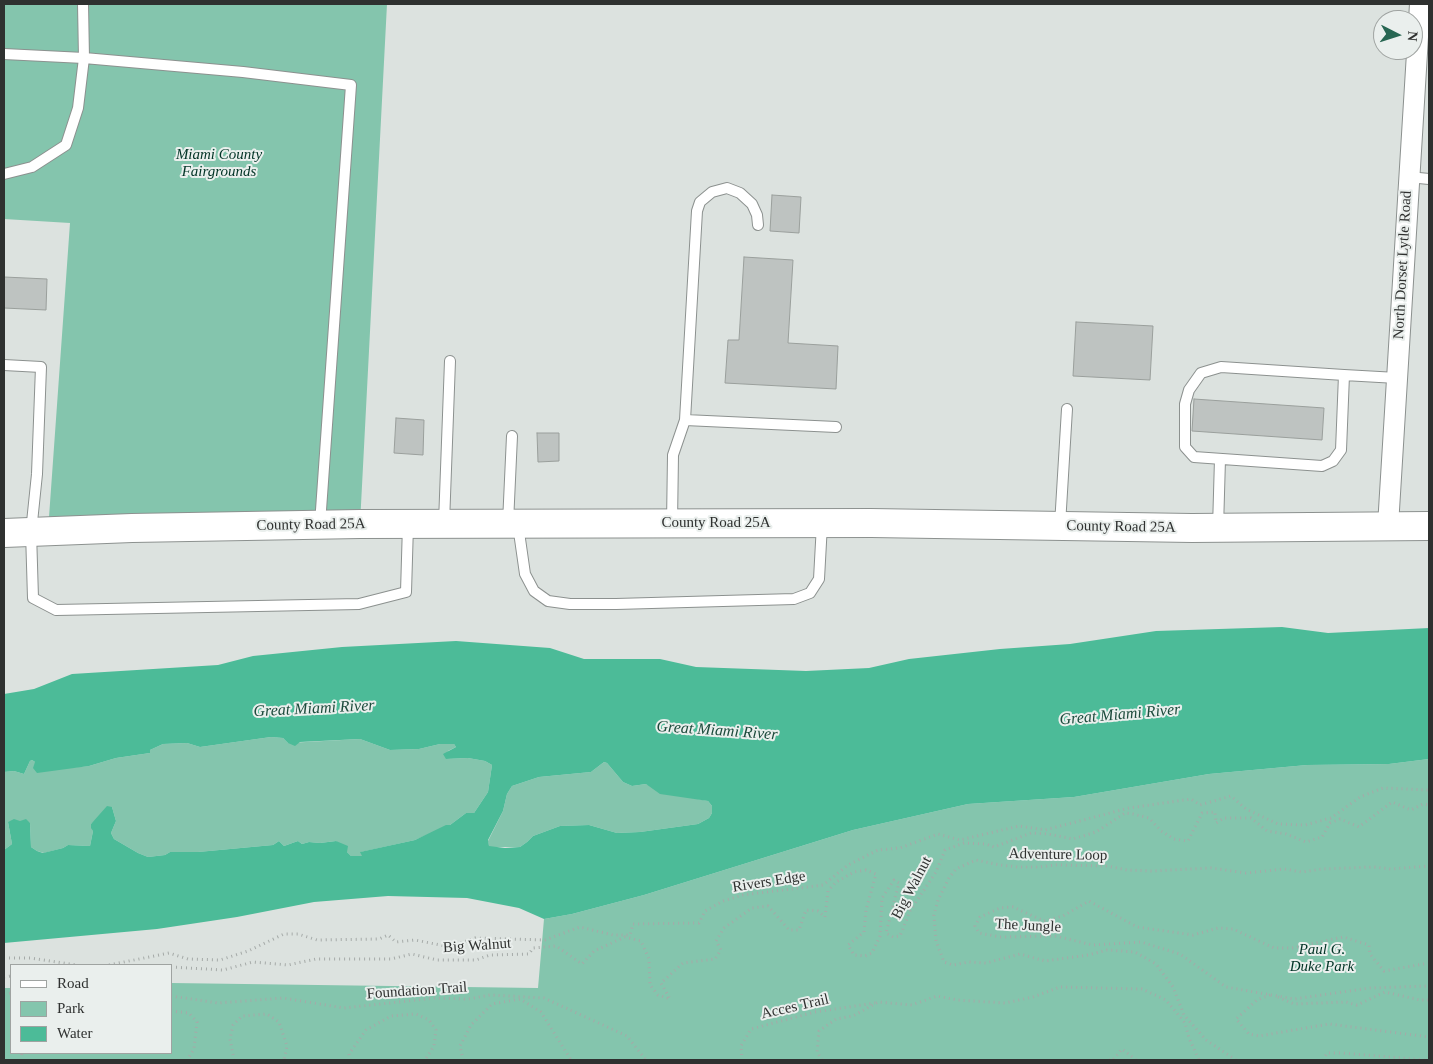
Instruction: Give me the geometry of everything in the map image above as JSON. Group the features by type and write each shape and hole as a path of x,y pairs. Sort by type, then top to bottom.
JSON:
{"main road":[{"name":"County Road 25A","path":"4,533 408,524 822,523 1218,528 1429,526"}],"street":[{"name":"North Dorset Lytle Road","path":"1388,526 1420,4"}],"lane":[{"path":"4,174 32,167 66,145 78,108 84,58 83,4"},
{"path":"4,54 84,58 243,72 351,85 320,525"},
{"path":"1409,177 1429,178"},
{"path":"672,524 673,455 685,420 697,211 700,202 712,192 727,188 740,193 752,204 757,215 758,226"},
{"path":"444,524 450,361"},
{"path":"4,364 41,367 37,474 31,532 33,598 56,610 359,604 406,592 408,524"},
{"path":"1344,375 1341,450 1333,461 1322,466 1194,457 1185,447 1185,404 1189,390 1201,373 1221,367 1397,378"},
{"path":"1060,526 1067,409"},
{"path":"685,420 836,427"},
{"path":"512,436 513,524 525,574 534,590 548,601 570,604 616,604 794,599 810,593 819,579 822,523"},
{"path":"1218,528 1220,459"}],"path":[{"name":"Rivers Edge","path":"114,964 169,952 188,958 220,960 248,951 284,934 298,934 317,940 379,939 388,935 396,942 415,940 450,946 475,938 546,940 580,926 613,935 630,935 633,924 698,923 705,911 723,901 743,895 823,885 848,865 878,850 900,848 938,834 960,840 1019,826 1045,830 1129,808 1191,799 1200,805 1231,796 1246,809 1278,824 1304,825 1331,818 1360,797 1383,788 1429,790"},
{"name":"Big Walnut","path":"172,967 223,970 253,962 288,965 316,959 391,958 412,954 437,960 476,960 490,955 529,954 533,948 556,946 582,964 594,951 625,937 642,941 649,959 650,985 658,995 670,999 661,983 683,963 715,958 721,950 716,941 724,928 752,908 768,906 789,930 799,930 806,910 818,911 825,917 828,891 836,882 854,872 866,870 876,874 866,910 864,932 848,945 854,955 865,956 872,954 880,936 882,898 894,880 899,883 886,933 893,937 900,936 910,911 936,872 945,850 964,843 994,846 1031,833 1074,839 1096,832 1125,813 1149,818 1161,831 1174,839 1188,842 1202,814 1215,812 1216,823 1224,818 1251,818 1267,831 1286,834 1306,842 1322,837 1330,823 1340,820 1359,827 1392,802 1411,810 1423,804 1429,806"},
{"name":"Adventure Loop","path":"1236,1060 1206,1040 1184,1015 1173,987 1156,964 1135,952 1107,950 1088,955 1045,961 1020,954 986,963 969,962 953,965 944,962 936,941 934,915 938,900 949,878 956,869 976,860 1000,866 1018,867 1056,865 1107,866 1127,870 1152,871 1212,868 1246,873 1284,869 1302,872 1322,869 1391,869 1429,866"},
{"name":"The Jungle","path":"1429,963 1384,971 1370,954 1369,944 1343,937 1292,948 1274,948 1233,929 1218,928 1193,935 1137,928 1089,901 1063,916 1044,921 1013,907 1000,908 980,917 975,926 979,933 1000,937 1055,936 1094,945 1141,942 1180,954 1226,987 1294,999 1370,988 1429,986"},
{"path":"4,958 30,958 70,964"},
{"name":"Acces Trail","path":"742,1060 741,1046 751,1029 815,1012 878,1002 912,1005 937,996 957,1000 1005,1003 1033,997 1060,987 1142,989 1166,1000 1185,1023 1189,1038 1199,1060"},
{"name":"The Jungle","path":"1271,995 1294,1004 1346,1002 1357,1005 1385,992 1420,1000 1429,1000"},
{"name":"Foundation Trail","path":"172,996 218,1003 284,998 344,1008 435,998 468,999 490,995 544,998 627,1036 646,1060"},
{"path":"1271,995 1257,1000 1236,1020 1248,1034 1259,1036 1329,1024 1429,1037"},
{"path":"464,1060 460,1046 471,1025 492,1004 520,999 541,1012 571,1060"},
{"path":"822,1060 817,1052 819,1031 836,1019 854,1016 878,1002"},
{"path":"172,1011 189,1013 197,1022 194,1049 188,1060"},
{"path":"234,1060 230,1039 233,1025 242,1016 267,1014 279,1022 287,1046 284,1060"},
{"path":"350,1060 349,1054 366,1030 391,1016 416,1014 430,1020 436,1030 434,1046 425,1060"},
{"path":"1109,1060 1113,1060 1122,1049 1136,1060"},
{"path":"1323,1060 1326,1053 1342,1052 1424,1060"}],"green space":[{"name":"Miami County Fairgrounds","path":"4,4 387,4 360,524 48,531 70,223 4,219"},
{"path":"271,737 283,738 288,743 360,739 390,750 419,749 440,744 454,744 456,747 448,751 446,759 468,758 485,761 492,765 488,792 474,813 466,813 450,825 415,840 361,852 363,856 351,856 336,841 302,844 298,841 284,846 279,841 273,845 198,852 170,852 165,855 148,857 114,839 111,833 116,821 112,807 91,824 93,831 90,846 68,845 44,853 37,851 31,847 30,823 20,821 8,822 12,844 4,850 4,772 14,771 24,774 32,760 67,768 89,766 116,758 150,753 150,750 163,744 187,743 200,747"},
{"name":"Paul G. Duke Park","path":"1429,759 1429,1060 4,1060 4,988 10,988 10,1054 172,1054 172,983 538,988 544,919 572,914 644,895 853,830 968,804 1074,797 1209,774 1307,765 1389,764"},
{"path":"604,762 623,782 632,786 646,784 708,801 712,806 712,813 709,818 698,824 640,832 617,833 589,825 560,826 533,836 520,847 489,847 488,841 503,811 507,794 512,786 539,777 591,772"}],"water":[{"name":"Great Miami River","path":"1282,627 1328,633 1429,628 1429,759 1389,764 1307,765 1209,774 1074,797 968,804 853,830 644,895 572,914 544,919 519,908 467,898 388,896 314,902 237,917 157,929 4,943 4,850 12,844 8,822 14,819 20,821 26,819 30,823 31,847 43,853 68,845 90,846 93,831 91,824 107,806 112,807 116,821 111,833 114,839 148,857 165,855 170,852 198,852 273,845 279,841 284,846 298,841 302,844 336,841 348,846 347,852 351,856 362,856 360,852 415,840 446,825 450,825 466,813 474,813 488,792 492,765 485,761 468,758 446,759 443,754 456,747 454,744 440,744 419,749 390,750 360,739 300,742 295,746 283,738 271,737 200,747 187,743 163,744 150,750 150,753 116,758 89,766 37,773 33,768 35,762 32,760 24,774 14,771 4,772 4,694 34,689 72,674 218,665 253,656 342,647 456,641 550,648 584,659 660,659 696,667 806,671 869,668 909,659 1000,649 1070,644 1156,631","holes":["604,762 623,782 632,786 646,784 660,794 708,801 712,806 712,813 709,818 698,824 640,832 617,833 589,825 560,826 533,836 520,847 489,846 488,840 503,811 507,794 512,786 539,777 591,772"]}],"building":[{"path":"772,195 801,197 799,233 770,231"},
{"path":"744,257 793,260 788,343 838,346 836,389 725,383 728,340 739,340"},
{"path":"4,277 47,279 46,310 4,308"},
{"path":"1076,322 1153,326 1150,380 1073,376"},
{"path":"1194,399 1324,408 1322,440 1192,431"},
{"path":"396,418 424,420 423,455 394,453"},
{"path":"537,433 559,433 559,461 538,462"}]}
